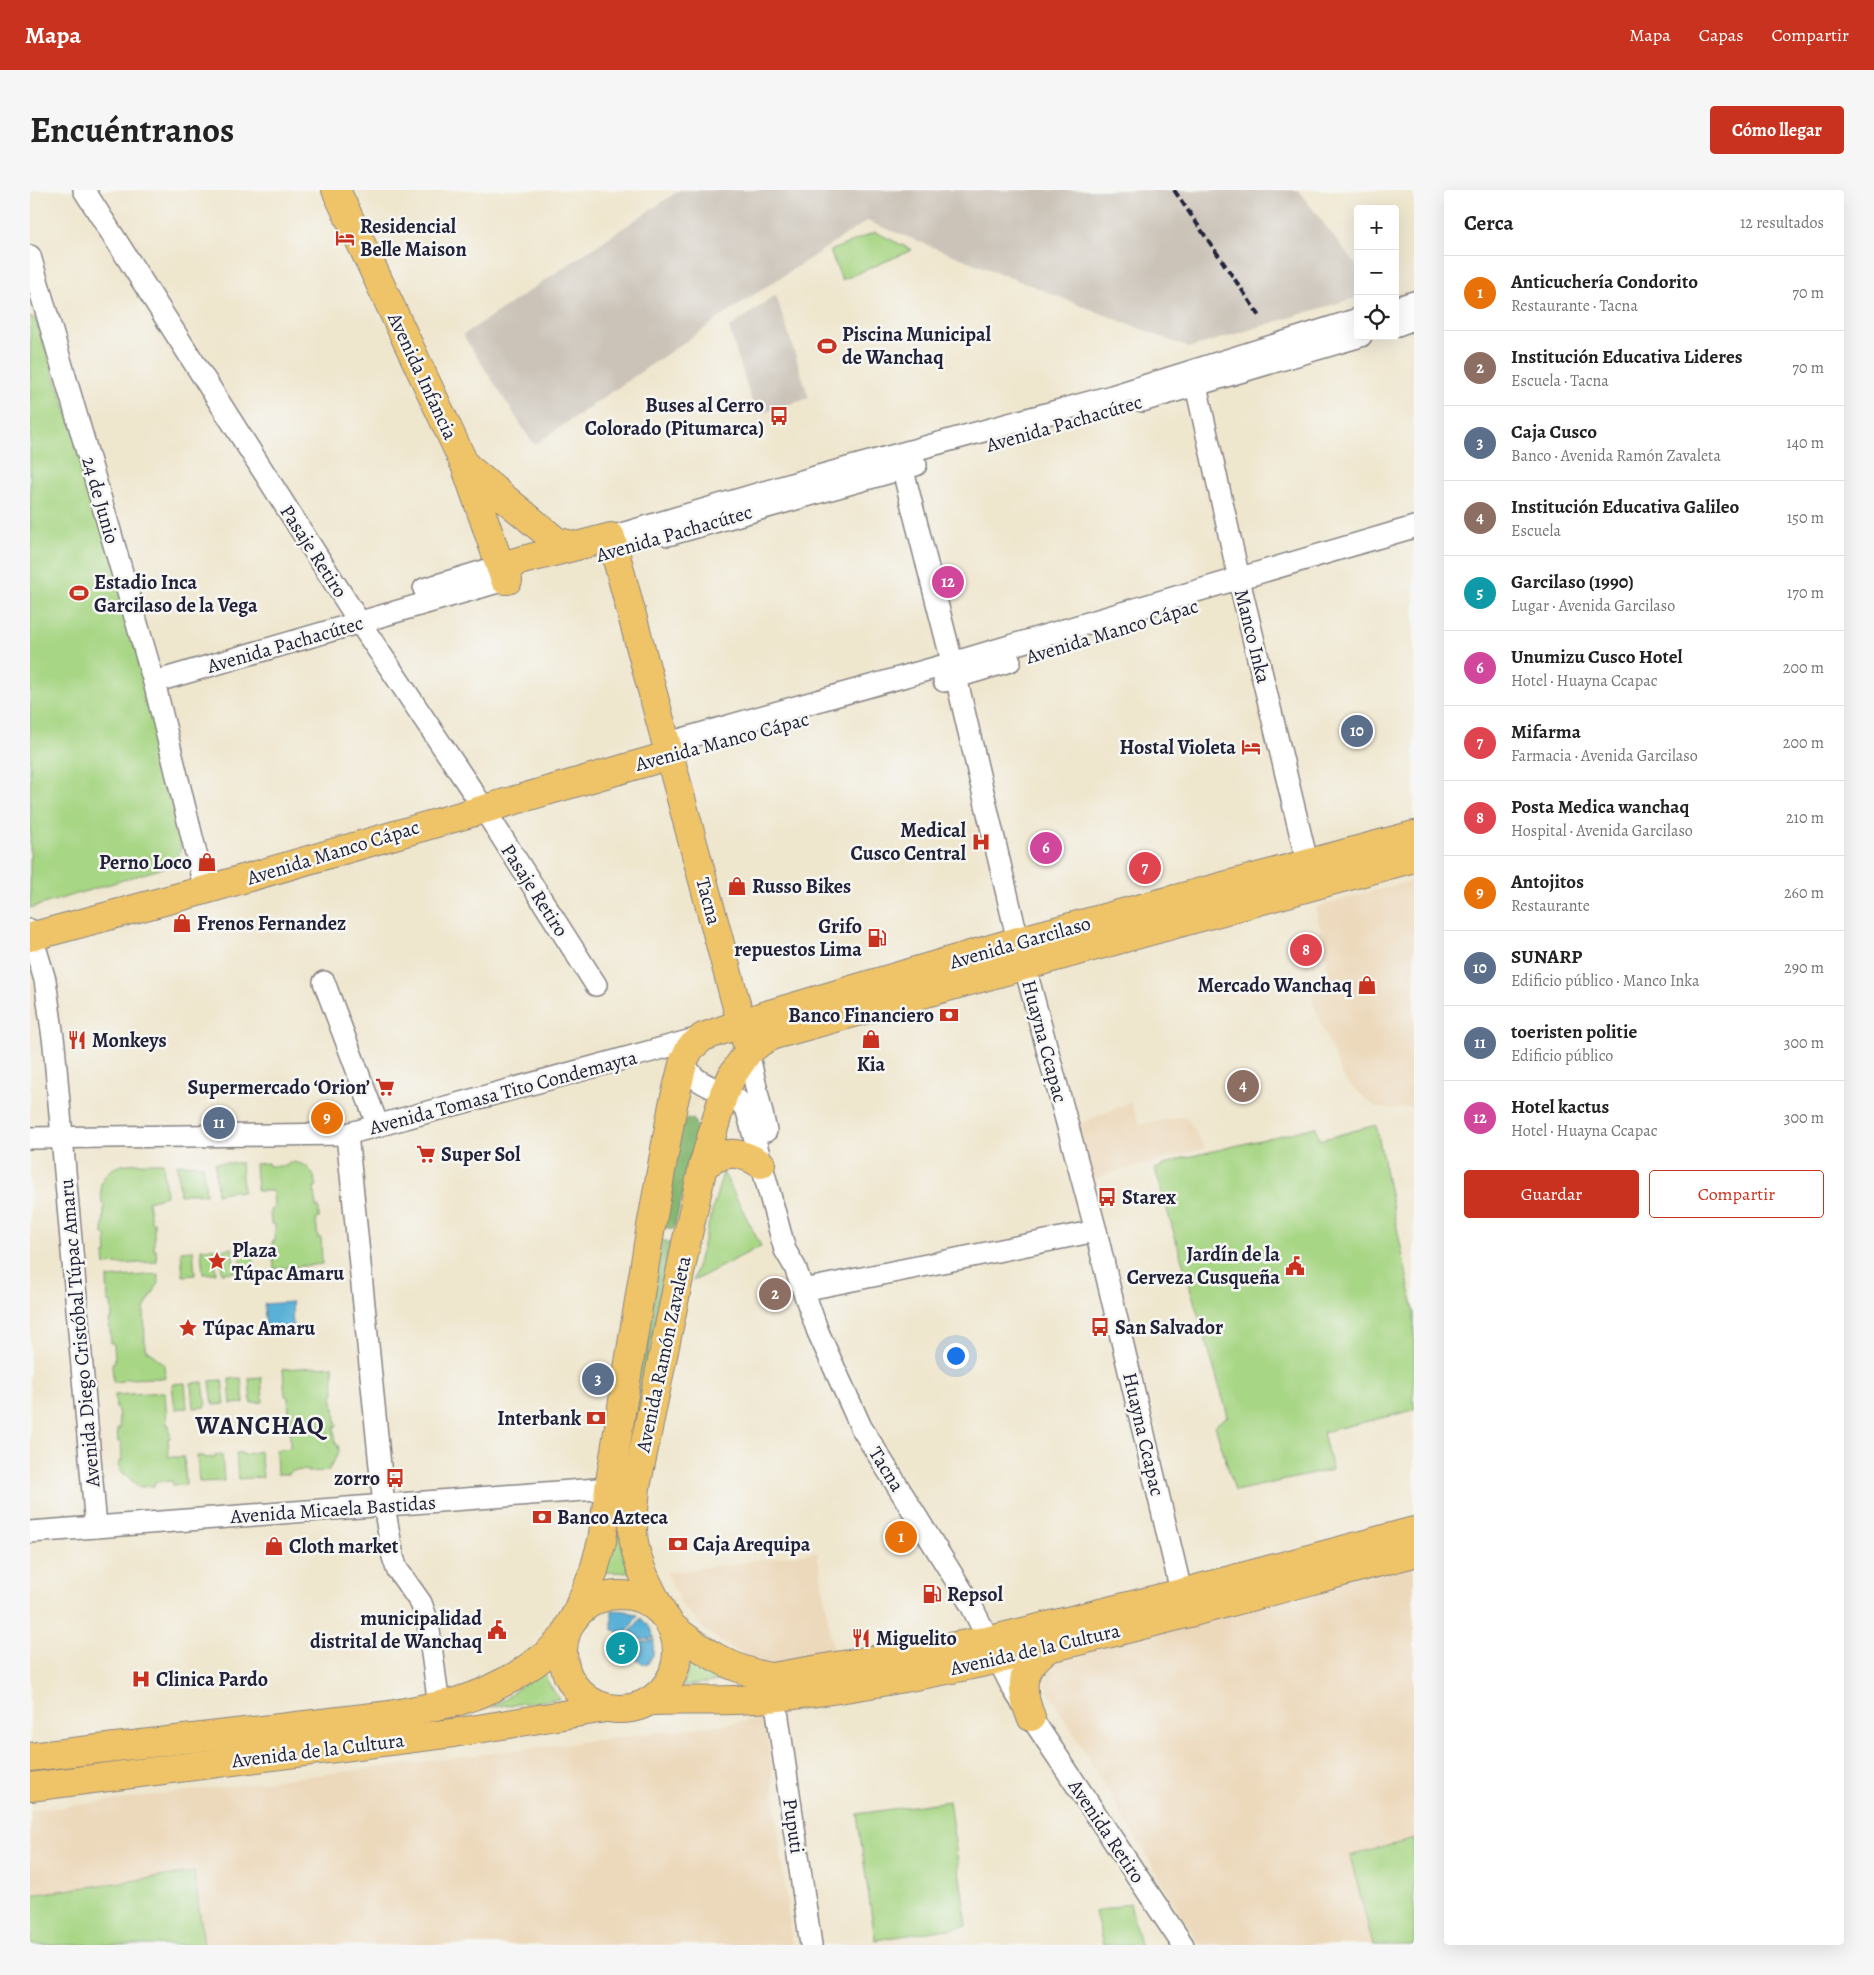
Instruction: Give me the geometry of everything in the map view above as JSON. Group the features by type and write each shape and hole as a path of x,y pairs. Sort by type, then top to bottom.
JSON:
{"main road":[{"name":"Avenida Infancia","path":"336,190 465,465 503,573"},
{"path":"465,465 556,541 576,546"},
{"name":"Avenida Pachacútec","path":"503,573 576,546 613,544"},
{"name":"Avenida Pachacútec","path":"503,573 613,544"},
{"name":"Tacna","path":"613,544 742,1023 744,1058"},
{"name":"Avenida Manco Cápac","path":"31,930 203,883 479,802 669,749"},
{"name":"Avenida Garcilaso","path":"1310,875 1414,835"},
{"name":"Avenida Garcilaso","path":"694,1046 742,1023 1021,953 1310,875 1414,858"},
{"name":"Avenida Garcilaso","path":"744,1058 762,1041 774,1035 1021,953"},
{"name":"Avenida Ramón Zavaleta","path":"569,1627 599,1556 673,1105 694,1046"},
{"path":"724,1093 744,1058"},
{"name":"Avenida Ramón Zavaleta","path":"667,1619 645,1578 636,1555 633,1531 636,1487 703,1166 724,1093"},
{"path":"703,1166 716,1156 732,1153 747,1156 761,1164"},
{"name":"Avenida de la Cultura","path":"994,1650 1050,1647 1414,1531"},
{"name":"Avenida de la Cultura","path":"649,1701 774,1694 794,1695 994,1650 1184,1603 1414,1553"},
{"path":"439,1706 470,1698 507,1681 536,1663 554,1648 569,1627 586,1605 598,1599 620,1595 633,1596 646,1601 667,1619 677,1644 676,1664 668,1683 660,1693 649,1701 630,1708 605,1708 585,1698 569,1680 562,1658 569,1627"},
{"name":"Avenida de la Cultura","path":"667,1619 692,1642 727,1664 750,1673 774,1694"},
{"path":"1031,1717 1025,1701 1023,1685 1028,1670 1037,1656 1050,1647"},
{"name":"Avenida de la Cultura","path":"30,1757 390,1715 439,1706"},
{"name":"Avenida de la Cultura","path":"30,1787 453,1733 605,1708"}],"street":[{"name":"Pasaje Retiro","path":"84,190 356,617 479,802 596,985"},
{"name":"24 de Junio","path":"30,256 35,290 152,676 203,883"},
{"path":"1399,321 1409,309"},
{"name":"Avenida Pachacútec","path":"1194,378 1354,321"},
{"name":"Avenida Pachacútec","path":"613,544 1194,378 1354,338"},
{"name":"Manco Inka","path":"1194,378 1241,586 1310,875"},
{"name":"Huayna Ccapac","path":"901,462 954,670 1021,953 1096,1231 1184,1603"},
{"name":"Avenida Manco Cápac","path":"1241,586 1414,527"},
{"name":"Avenida Manco Cápac","path":"669,749 954,670 1241,586 1414,542"},
{"name":"Avenida Pachacútec","path":"152,676 503,573"},
{"name":"Avenida Diego Cristóbal Túpac Amaru","path":"31,930 45,980 54,1044 96,1527"},
{"path":"324,982 378,1126"},
{"name":"Avenida Tomasa Tito Condemayta","path":"30,1138 347,1134 694,1046"},
{"name":"Tacna","path":"694,1046 685,1062 692,1074 708,1086 738,1100 747,1111 784,1250 795,1267 818,1332 860,1427 970,1605 1012,1687 1031,1717"},
{"name":"Tacna","path":"744,1058 796,1247 795,1267"},
{"path":"347,1134 384,1506 392,1556 397,1569 421,1603 428,1623 439,1706"},
{"path":"803,1290 1096,1231"},
{"name":"Avenida Micaela Bastidas","path":"30,1532 636,1487"},
{"name":"Puputi","path":"774,1694 811,1945"},
{"name":"Avenida Retiro","path":"1031,1717 1183,1945"}],"shaded area":[{"path":"680,190 1298,190 1354,263 1354,298 1189,348 867,221 743,302 534,445 463,335"},
{"path":"776,295 809,398 756,415 729,328"},
{"name":"Mercado Wanchaq","path":"1414,880 1414,1106 1393,1110 1375,1107 1344,1079 1315,1008 1311,996 1329,975 1316,907"},
{"path":"1130,1102 1140,1125 1186,1116 1205,1148 1083,1181 1070,1128"},
{"path":"817,1552 834,1654 773,1664 760,1662 729,1647 705,1630 680,1602 667,1573"},
{"path":"1411,1561 1414,1571 1414,1945 1199,1945 1045,1685 1049,1661"},
{"path":"765,1719 792,1945 30,1945 30,1811"}],"green space":[{"path":"875,232 912,250 842,280 830,251"},
{"name":"Estadio Inca Garcilaso de la Vega","path":"30,316 35,319 117,556 159,719 181,850 173,865 30,908"},
{"path":"687,1118 693,1119 699,1131 674,1229 661,1227 680,1125"},
{"path":"1376,1125 1414,1311 1414,1410 1323,1432 1332,1470 1235,1491 1215,1425 1228,1416 1155,1169 1179,1159 1316,1127 1319,1140"},
{"path":"289,1162 304,1165 308,1168 317,1186 314,1188 316,1207 319,1207 319,1218 316,1220 318,1238 321,1238 322,1264 274,1269 272,1242 275,1241 275,1224 271,1224 270,1210 274,1208 273,1191 257,1191 255,1164 268,1163 269,1166 287,1166"},
{"path":"163,1163 166,1196 148,1201 151,1222 154,1222 154,1250 156,1250 157,1262 105,1265 104,1254 107,1254 106,1235 103,1235 104,1204 102,1204 101,1184 105,1176 111,1170 127,1164"},
{"path":"215,1163 241,1163 243,1192 236,1192 235,1190 217,1194"},
{"path":"177,1164 203,1165 206,1194 197,1194 197,1192 180,1195"},
{"path":"723,1172 761,1246 693,1281"},
{"path":"658,1239 670,1242 629,1462 617,1462"},
{"path":"253,1246 254,1271 241,1272 240,1247"},
{"path":"214,1248 216,1273 203,1274 201,1249"},
{"path":"232,1248 235,1272 222,1273 220,1250"},
{"path":"193,1250 195,1275 183,1276 181,1251"},
{"path":"158,1274 158,1284 144,1309 145,1348 164,1364 165,1378 124,1379 124,1381 113,1382 114,1344 111,1343 109,1320 112,1319 111,1302 108,1302 107,1278"},
{"path":"333,1366 334,1394 332,1395 337,1426 334,1427 336,1445 338,1445 339,1452 328,1471 290,1471 290,1474 277,1474 276,1450 290,1448 290,1430 287,1430 287,1418 289,1417 288,1397 285,1396 283,1369"},
{"path":"261,1377 263,1402 251,1403 249,1378"},
{"path":"241,1378 244,1403 231,1404 229,1379"},
{"path":"222,1380 225,1404 213,1405 210,1381"},
{"path":"203,1382 206,1407 193,1408 191,1383"},
{"path":"185,1383 187,1408 175,1409 172,1384"},
{"path":"165,1392 167,1425 169,1425 170,1438 168,1439 169,1457 184,1457 186,1485 173,1485 172,1481 155,1482 154,1486 139,1487 120,1470 119,1461 122,1461 121,1442 118,1442 117,1429 120,1429 115,1395"},
{"path":"260,1451 263,1477 238,1479 236,1453 242,1453 243,1455"},
{"path":"222,1454 224,1481 199,1482 197,1456 203,1456 204,1458"},
{"path":"618,1533 621,1535 633,1573 598,1573 614,1535"},
{"path":"690,1656 727,1680 683,1686 688,1672"},
{"path":"542,1668 549,1684 560,1699 491,1707 504,1700"},
{"path":"949,1801 967,1926 875,1940 857,1814"},
{"path":"1414,1839 1414,1945 1373,1945 1350,1856"},
{"path":"194,1872 204,1945 30,1945 30,1895"},
{"path":"1130,1903 1140,1945 1103,1945 1095,1912"}],"water":[{"path":"292,1302 293,1329 266,1331 264,1304"},
{"path":"612,1610 626,1611 638,1615 625,1635 612,1629"},
{"path":"641,1618 650,1628 654,1638 629,1642 626,1637"},
{"path":"654,1640 653,1655 647,1665 631,1658 629,1645"}],"railway":[{"path":"1174,190 1261,318"}],"place":[{"name":"Residencial Belle Maison","path":"345,238"},
{"name":"Piscina Municipal de Wanchaq","path":"827,346"},
{"name":"Buses al Cerro Colorado (Pitumarca)","path":"779,416"},
{"name":"Hotel kactus","path":"948,582"},
{"name":"Estadio Inca Garcilaso de la Vega","path":"79,593"},
{"name":"SUNARP","path":"1357,731"},
{"name":"Hostal Violeta","path":"1251,747"},
{"name":"Medical Cusco Central","path":"981,842"},
{"name":"Unumizu Cusco Hotel","path":"1046,848"},
{"name":"Perno Loco","path":"207,862"},
{"name":"Mifarma","path":"1145,868"},
{"name":"Russo Bikes","path":"737,886"},
{"name":"Frenos Fernandez","path":"182,923"},
{"name":"Grifo repuestos Lima","path":"877,938"},
{"name":"Posta Medica wanchaq","path":"1306,950"},
{"name":"Mercado Wanchaq","path":"1367,985"},
{"name":"Banco Financiero","path":"949,1015"},
{"name":"Kia","path":"871,1039"},
{"name":"Monkeys","path":"77,1040"},
{"name":"Institución Educativa Galileo","path":"1243,1086"},
{"name":"Supermercado ‘Orion’","path":"385,1087"},
{"name":"Antojitos","path":"327,1118"},
{"name":"toeristen politie","path":"219,1123"},
{"name":"Super Sol","path":"426,1154"},
{"name":"Starex","path":"1107,1197"},
{"name":"Plaza Túpac Amaru","path":"217,1261"},
{"name":"Jardín de la Cerveza Cusqueña","path":"1295,1266"},
{"name":"Institución Educativa Lideres","path":"775,1294"},
{"name":"San Salvador","path":"1100,1327"},
{"name":"Túpac Amaru","path":"188,1328"},
{"name":"Caja Cusco","path":"598,1379"},
{"name":"Interbank","path":"596,1418"},
{"name":"zorro","path":"395,1478"},
{"name":"Banco Azteca","path":"542,1517"},
{"name":"Anticuchería Condorito","path":"901,1537"},
{"name":"Caja Arequipa","path":"678,1544"},
{"name":"Cloth market","path":"274,1546"},
{"name":"Repsol","path":"932,1594"},
{"name":"municipalidad distrital de Wanchaq","path":"497,1630"},
{"name":"Miguelito","path":"861,1638"},
{"name":"Garcilaso (1990)","path":"622,1648"},
{"name":"Clinica Pardo","path":"141,1679"}],"district":[{"name":"WANCHAQ","path":"260,1425"}]}
